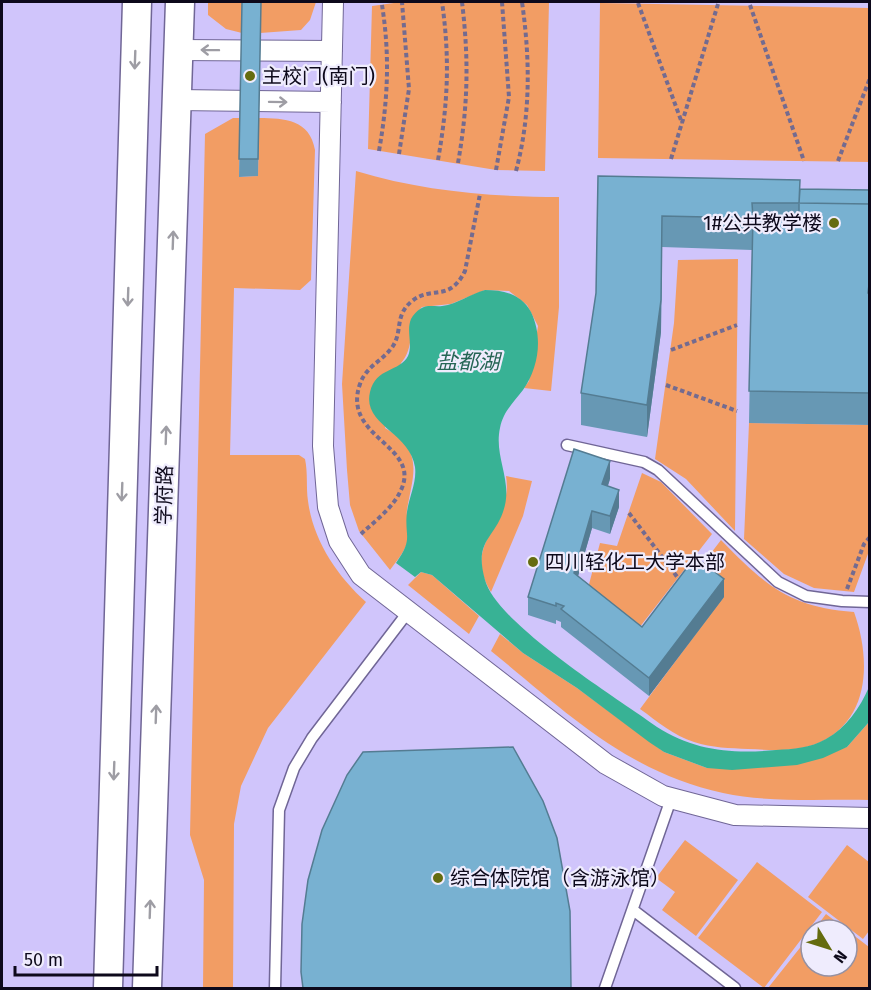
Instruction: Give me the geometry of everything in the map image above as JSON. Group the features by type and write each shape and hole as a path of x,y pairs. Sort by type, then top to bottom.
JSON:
{"main road":[{"path":"108,988 137,2"},
{"name":"学府路","path":"147,988 180,2"},
{"path":"126,351 169,352"}],"street":[{"path":"333,2 323,446 328,507 339,541 361,575 606,764 633,782 671,799 735,815 870,818"},
{"path":"179,50 332,51"},
{"path":"177,100 331,102"}],"lane":[{"path":"567,445 644,462 658,470 778,582 806,596 842,602 870,602"},
{"path":"275,988 279,810 294,768 312,738 408,612"},
{"path":"605,988 671,799"},
{"path":"633,910 735,988"}],"path":[{"path":"399,154 409,88 402,2"},
{"path":"438,160 447,109 447,36 442,2"},
{"path":"458,163 468,88 468,50 462,2"},
{"path":"496,170 509,97 502,2"},
{"path":"516,171 527,107 528,48 522,2"},
{"path":"638,3 682,124"},
{"path":"379,151 389,87 387,35 381,4"},
{"path":"671,159 718,4"},
{"path":"750,5 804,161"},
{"path":"838,161 870,78"},
{"path":"361,534 393,503 404,481 399,458 390,445 365,427 357,400 361,382 370,368 394,344 398,320 409,303 427,294 446,292 461,279 465,271 480,194"},
{"path":"671,350 737,325"},
{"path":"666,385 736,411"},
{"path":"629,513 678,578"},
{"path":"842,602 864,544 870,537"}],"shaded area":[{"path":"208,2 242,2 242,33 226,29 208,15"},
{"path":"261,2 316,2 310,20 301,30 260,33"},
{"path":"401,2 549,2 545,171 496,170 368,149 372,6"},
{"path":"600,3 869,8 869,162 598,158"},
{"path":"233,118 240,118 239,177 258,176 259,118 287,120 302,127 308,132 315,150 311,280 300,290 234,288 230,455 299,455 305,459 308,501 315,530 336,569 366,602 268,728 241,786 234,824 233,988 203,988 204,880 190,835 205,134"},
{"path":"356,171 406,184 457,192 559,197 559,307 551,391 524,388 529,381 538,326 527,305 509,291 485,290 451,304 422,307 412,318 409,347 401,363 385,428 406,445 413,464 407,513 408,541 404,551 390,570 359,531 350,505 347,470 342,384"},
{"path":"738,259 735,531 686,479 655,459 674,323 678,260"},
{"path":"749,423 869,425 869,551 854,592 814,588 784,574 744,539"},
{"path":"642,473 661,482 712,534 639,628 588,588 600,543 617,546"},
{"path":"506,476 532,481 523,516 491,592 483,575 481,560 484,546 503,508"},
{"path":"721,540 751,570 780,591 812,605 854,612 860,630 864,669 857,705 848,721 834,734 816,744 783,750 708,745 680,736 640,709 723,597 695,574"},
{"path":"421,572 432,575 479,616 469,634 408,585"},
{"path":"500,634 523,653 577,688 664,752 707,768 847,747 869,722 869,800 777,799 741,796 688,783 656,770 598,737 491,651"},
{"path":"685,840 738,880 696,936 662,910 675,892 656,878"},
{"path":"847,845 869,862 869,931 863,939 859,936 859,918 836,918 808,897"},
{"path":"757,862 822,912 817,918 799,918 799,942 764,988 698,938"},
{"path":"859,939 869,947 869,988 768,988 799,949 799,978 859,978"}],"water":[{"name":"盐都湖","path":"485,290 505,292 522,301 531,312 535,322 538,342 533,372 501,422 499,448 506,485 505,505 482,555 485,580 494,598 511,617 560,659 657,727 700,746 729,751 760,751 801,748 814,744 826,739 846,723 857,710 869,687 869,722 847,747 823,758 797,765 732,770 707,768 664,752 577,688 523,653 432,575 421,572 415,577 396,563 407,542 406,520 415,478 415,467 405,445 373,413 369,403 370,392 377,378 400,365 408,356 409,328 412,318 418,311 423,307 453,303"}],"building":[{"name":"主校门(南门)","path":"242,2 261,2 258,159 239,159"},
{"path":"598,176 800,180 799,203 752,203 753,218 662,216 661,300 647,405 581,393 596,293"},
{"path":"800,189 870,190 870,204 799,203"},
{"path":"799,203 870,204 868,293 870,294 870,393 749,391 753,218 799,219"},
{"path":"574,449 610,461 602,484 619,490 610,516 592,511 574,573 642,627 695,557 724,579 649,678 561,609 564,606 556,603 556,606 528,597"},
{"name":"综合体院馆（含游泳馆）","path":"513,747 543,801 557,838 570,911 571,988 303,988 302,924 308,880 322,830 347,775 363,752"}],"place":[{"name":"主校门(南门)","path":"250,76"},
{"name":"1#公共教学楼","path":"834,223"},
{"name":"四川轻化工大学本部","path":"533,562"},
{"name":"综合体院馆（含游泳馆）","path":"438,878"}]}
